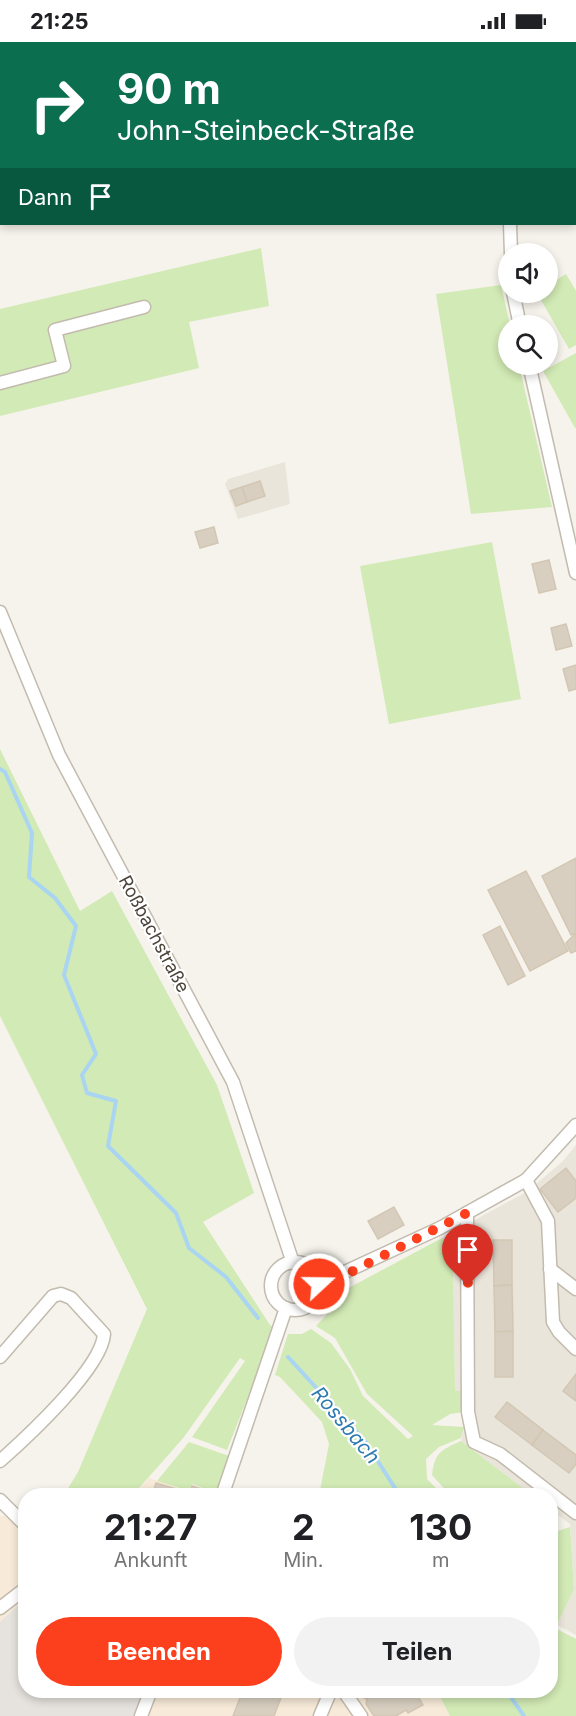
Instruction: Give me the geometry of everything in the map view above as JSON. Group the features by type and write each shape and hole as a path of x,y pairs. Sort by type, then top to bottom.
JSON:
{"street":[{"path":"510,225 511,243"},
{"path":"0,383 64,366 55,330 144,308"},
{"path":"531,375 576,573"},
{"name":"Roßbachstraße","path":"0,612 59,755 233,1082 293,1263"},
{"path":"319,1284 336,1278 467,1213 526,1180 576,1125"},
{"path":"526,1180 548,1221 553,1322 559,1332 576,1348"},
{"path":"467,1213 468,1412 471,1437 479,1446 500,1454 544,1488"},
{"path":"293,1263 301,1263 313,1270 319,1284 319,1292 309,1306 294,1310 286,1308 274,1298 272,1283 279,1269 293,1263"},
{"path":"550,1269 576,1289"},
{"path":"0,1357 53,1296 61,1294 71,1299 104,1334 104,1342 77,1381 41,1424 0,1461"},
{"path":"225,1488 286,1308"},
{"path":"558,1499 576,1513"},
{"path":"0,1500 18,1518"},
{"path":"0,1608 18,1594"},
{"path":"141,1716 148,1698"},
{"path":"321,1716 328,1698"},
{"path":"349,1698 361,1716"}],"shaded area":[{"path":"285,462 290,504 238,519 225,484 228,479"},
{"path":"576,1145 576,1635 558,1626 574,1589 570,1524 558,1515 558,1488 523,1488 461,1441 466,1420 463,1391 455,1392 453,1265 442,1238 528,1191 563,1161"},
{"path":"149,1478 179,1488 140,1488"},
{"path":"191,1484 202,1488 189,1488"},
{"path":"0,1516 18,1516 18,1605 0,1622"},
{"path":"18,1605 18,1698 144,1698 137,1716 0,1716 0,1622"},
{"path":"144,1698 441,1698 450,1716 137,1716"}],"green space":[{"path":"261,248 269,306 189,322 199,368 0,416 0,309"},
{"path":"566,274 576,291 576,345 569,349 558,330 558,315 550,315 543,303 558,303 558,279"},
{"path":"498,285 498,303 505,303 508,315 498,315 498,375 521,375 552,507 471,514 436,294"},
{"path":"576,353 576,428 545,375 558,375 558,363"},
{"path":"492,542 521,699 389,724 360,566"},
{"path":"0,749 80,911 112,891 217,1085 254,1193 203,1222 270,1325 275,1328 227,1450 192,1437 245,1361 240,1358 184,1437 139,1488 68,1488 78,1472 147,1309 0,1016"},
{"path":"442,1238 453,1265 455,1391 463,1391 465,1412 450,1414 432,1425 464,1427 461,1438 439,1447 426,1459 427,1479 436,1488 320,1488 329,1444 322,1422 280,1377 275,1375 288,1334 302,1334 311,1329 331,1343 350,1369 363,1396 408,1439 413,1436 367,1394 335,1338 316,1326 333,1308 343,1291"},
{"path":"461,1441 523,1488 444,1488 432,1475 437,1457 448,1447"},
{"path":"189,1442 229,1456 218,1488 203,1488 192,1484 190,1488 179,1488 157,1481"},
{"path":"570,1527 574,1589 558,1623 558,1531"},
{"path":"558,1630 576,1639 576,1716 450,1716 441,1698 558,1698"}],"building":[{"path":"260,481 265,496 247,502 242,487"},
{"path":"242,487 247,502 236,506 230,491"},
{"path":"214,527 218,543 200,548 195,532"},
{"path":"549,560 556,589 539,593 532,564"},
{"path":"566,624 572,646 556,650 551,628"},
{"path":"576,665 576,689 569,691 563,669"},
{"path":"576,858 576,933 571,935 542,876"},
{"path":"526,871 568,951 530,971 488,890"},
{"path":"500,926 525,976 508,985 483,935"},
{"path":"576,933 576,951 571,953 566,943"},
{"path":"566,1168 576,1181 576,1198 558,1212 540,1189"},
{"path":"394,1207 404,1225 378,1239 368,1221"},
{"path":"493,1240 512,1240 512,1285 494,1286"},
{"path":"512,1285 513,1331 495,1332 494,1286"},
{"path":"513,1331 513,1377 495,1377 495,1332"},
{"path":"576,1374 576,1401 563,1391"},
{"path":"507,1402 543,1430 532,1445 495,1417"},
{"path":"543,1430 576,1455 576,1464 569,1473 532,1445"},
{"path":"156,1483 173,1488 154,1488"},
{"path":"240,1698 281,1698 274,1716 233,1716"},
{"path":"365,1698 419,1698 423,1705 396,1716 374,1716 366,1704 367,1699"}],"waterway":[{"name":"Rossbach","path":"0,769 5,772 32,833 29,877 55,898 76,926 64,975 96,1054 82,1075 87,1093 116,1101 108,1146 176,1213 189,1248 226,1277 258,1318"},
{"name":"Rossbach","path":"288,1357 365,1441 395,1488"},
{"name":"Rossbach","path":"512,1698 524,1716"}],"route":[{"path":"319,1284 353,1271 467,1213 468,1286"}]}
